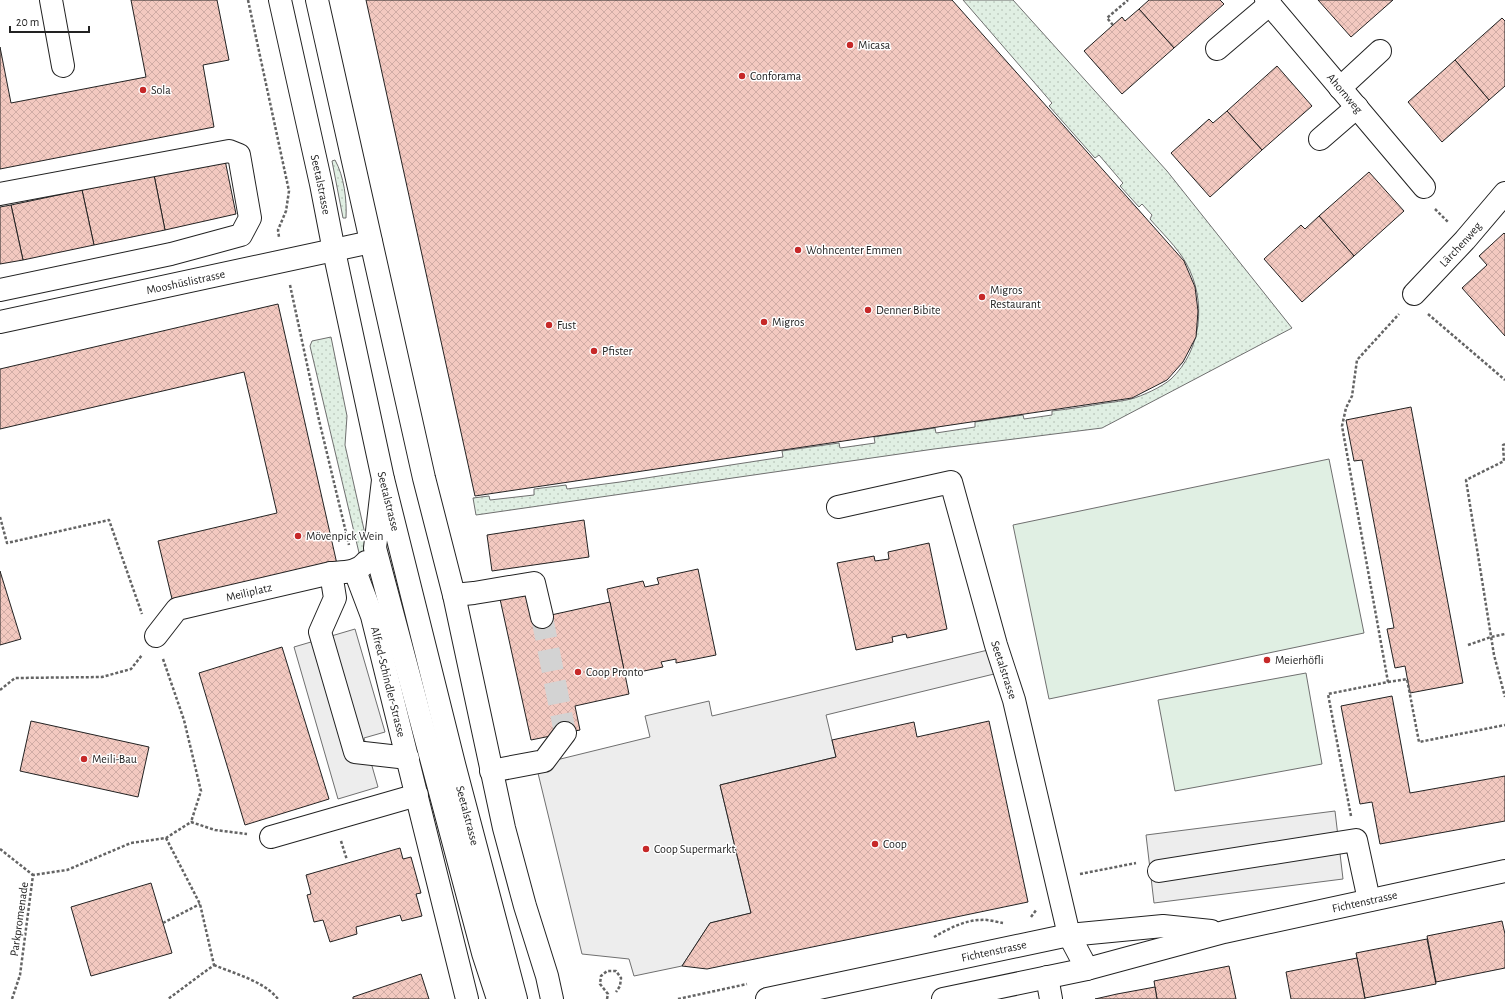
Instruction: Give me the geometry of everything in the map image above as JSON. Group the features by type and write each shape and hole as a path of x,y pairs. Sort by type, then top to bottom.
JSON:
{"street":[{"path":"51,0 63,66"},
{"name":"Seetalstrasse","path":"280,0 321,184 383,479 454,764 516,999"},
{"path":"317,0 424,478 454,595 491,771 515,870 547,976 552,999"},
{"path":"1217,49 1268,2"},
{"name":"Ahornweg","path":"1268,2 1424,187"},
{"path":"1340,88 1380,51"},
{"path":"1320,139 1357,107"},
{"path":"0,194 229,151 239,155 250,218 241,235 189,249 0,290"},
{"name":"Lärchenweg","path":"1413,297 1505,193"},
{"name":"Mooshüslistrasse","path":"0,322 285,262 371,242"},
{"path":"189,249 222,275"},
{"path":"383,479 375,548 483,953 498,999"},
{"name":"Seetalstrasse","path":"838,507 952,482 996,645 1014,700 1069,935 1088,969"},
{"path":"354,571 364,566 375,548"},
{"name":"Meiliplatz","path":"156,636 177,609 331,573 354,571"},
{"name":"Alfred-Schindler-Strasse","path":"354,571 372,616 467,999"},
{"path":"331,573 335,598 320,632 355,752 408,758"},
{"path":"454,595 534,583 542,617"},
{"path":"491,771 549,767 565,733"},
{"path":"271,837 417,795"},
{"path":"1159,871 1356,840 1369,900"},
{"name":"Fichtenstrasse","path":"943,999 1088,969 1224,932 1505,871"},
{"name":"Fichtenstrasse","path":"767,999 1069,935 1163,926 1224,932"},
{"path":"1047,977 1051,999"}],"path":[{"path":"248,0 289,191 286,211 278,230 354,571"},
{"path":"1112,26 1107,18 1128,0"},
{"path":"1424,187 1425,198 1465,240"},
{"path":"1388,682 1342,426 1346,408 1352,396 1357,360 1413,297 1505,380"},
{"path":"1505,444 1503,445 1504,461 1466,480 1496,667 1505,698"},
{"path":"0,517 8,543 109,520 140,611 156,636 184,720 201,791 191,822 215,830 271,837"},
{"path":"1468,645 1505,634"},
{"path":"0,690 15,678 102,677 131,669 156,636"},
{"path":"1356,840 1328,694 1406,679 1418,742 1505,725"},
{"name":"Parkpromenade","path":"12,999 20,975 34,875 67,870 131,843 166,838 191,822"},
{"path":"166,838 200,904 214,965"},
{"path":"0,850 34,875"},
{"path":"1083,874 1136,863 1159,871"},
{"path":"163,923 200,904"},
{"path":"168,999 214,965"},
{"path":"214,965 272,991 278,999"},
{"path":"607,999 608,994 600,984 602,976 607,971 616,971 621,978 620,986 616,992"}],"green space":[{"path":"963,0 1013,0 1167,171 1292,328 1102,428 934,449 476,515 473,498 489,496 490,500 534,495 534,489 566,485 567,489 620,482 783,457 782,451 839,443 840,448 875,443 874,437 935,428 936,433 975,427 975,422 1023,415 1024,419 1052,415 1052,411 1131,399 1141,396 1171,379 1189,354 1195,339 1198,324 1199,308 1197,293 1193,277 1186,263 1174,246 1150,219 1152,215 1142,204 1139,207 1120,186 1123,183 1099,155 1095,158 1049,106 1052,103"},
{"path":"335,160 341,173 344,188 346,218 343,218 332,161"},
{"path":"331,337 347,416 345,445 365,534 364,550 360,557 310,346 312,341"},
{"path":"1329,459 1364,633 1049,699 1013,525"},
{"path":"1306,673 1322,764 1175,791 1158,700"}],"shaded area":[{"path":"355,629 385,732 364,738 378,787 338,799 294,647"},
{"name":"Coop Supermarkt","path":"988,650 994,674 826,715 836,757 720,785 751,913 710,923 682,966 634,976 629,959 582,954 536,765 650,737 645,716 709,701 712,716"},
{"path":"1335,811 1343,879 1154,903 1146,835"}],"building":[{"name":"Sola","path":"131,0 217,0 229,60 203,65 214,127 0,169 0,47 11,103 146,77"},
{"name":"Wohncenter Emmen","path":"366,0 952,0 1184,261 1195,287 1198,311 1196,337 1183,362 1167,380 1132,398 475,496"},
{"path":"1149,0 1220,0 1224,4 1174,48 1139,9"},
{"path":"1318,0 1393,0 1351,37"},
{"path":"1139,9 1174,48 1122,94 1084,51 1122,17 1125,21"},
{"path":"1502,18 1505,21 1505,86 1489,100 1455,60"},
{"path":"1455,60 1489,100 1442,142 1408,102"},
{"path":"1277,66 1312,106 1262,150 1227,111"},
{"path":"1227,111 1262,150 1210,197 1171,153 1209,119 1213,123"},
{"path":"225,160 236,214 165,230 154,175"},
{"path":"1369,172 1404,211 1354,256 1319,216"},
{"path":"154,175 165,230 94,245 82,190"},
{"path":"82,190 94,245 23,260 11,205"},
{"path":"11,205 23,260 0,264 0,207"},
{"path":"1319,216 1354,256 1302,302 1264,259 1301,225 1305,229"},
{"path":"1504,233 1505,336 1462,288 1487,265 1479,256"},
{"path":"278,304 337,564 173,603 158,541 277,513 244,372 0,429 0,369"},
{"path":"1411,407 1463,683 1410,693 1405,666 1395,668 1387,629 1394,628 1362,460 1354,461 1346,420"},
{"path":"584,520 589,557 492,571 487,535"},
{"path":"929,543 947,629 907,638 906,634 892,637 893,642 856,650 837,563 874,556 875,561 889,559 888,552"},
{"path":"698,569 716,655 676,663 676,659 661,662 663,667 625,675 607,589 643,581 645,587 659,584 657,578"},
{"path":"0,571 21,639 0,645"},
{"path":"527,594 533,619 610,602 629,694 575,706 580,730 531,740 500,599"},
{"path":"282,647 329,799 245,825 199,673"},
{"path":"1392,696 1410,793 1505,776 1505,821 1380,844 1372,802 1360,804 1341,706"},
{"name":"Meili-Bau","path":"31,721 149,747 138,797 20,771"},
{"name":"Coop","path":"989,721 1028,902 707,969 682,966 710,923 751,913 720,785 836,757 832,740 914,722 917,737"},
{"path":"400,848 403,859 411,857 421,893 416,894 422,916 402,921 400,915 356,927 357,934 330,942 323,920 314,922 307,895 311,894 306,875"},
{"path":"151,883 172,953 91,976 71,907"},
{"path":"1502,921 1505,934 1505,968 1436,982 1427,936"},
{"path":"1427,939 1436,984 1365,998 1356,953"},
{"path":"1357,958 1365,999 1291,999 1286,972"},
{"path":"1229,966 1236,999 1157,999 1154,981"},
{"path":"421,974 429,999 353,999 353,997"},
{"path":"1155,987 1157,999 1095,999 1117,994"}],"tunnel":[{"path":"542,617 565,733"}],"place":[{"name":"Micasa","path":"850,45"},
{"name":"Conforama","path":"742,76"},
{"name":"Sola","path":"143,90"},
{"name":"Wohncenter Emmen","path":"798,250"},
{"name":"Migros Restaurant","path":"982,297"},
{"name":"Denner Bibite","path":"868,310"},
{"name":"Migros","path":"764,322"},
{"name":"Fust","path":"549,325"},
{"name":"Pfister","path":"594,351"},
{"name":"Mövenpick Wein","path":"298,536"},
{"name":"Meierhöfli","path":"1267,660"},
{"name":"Coop Pronto","path":"578,672"},
{"name":"Meili-Bau","path":"84,759"},
{"name":"Coop","path":"875,844"},
{"name":"Coop Supermarkt","path":"646,849"}]}
